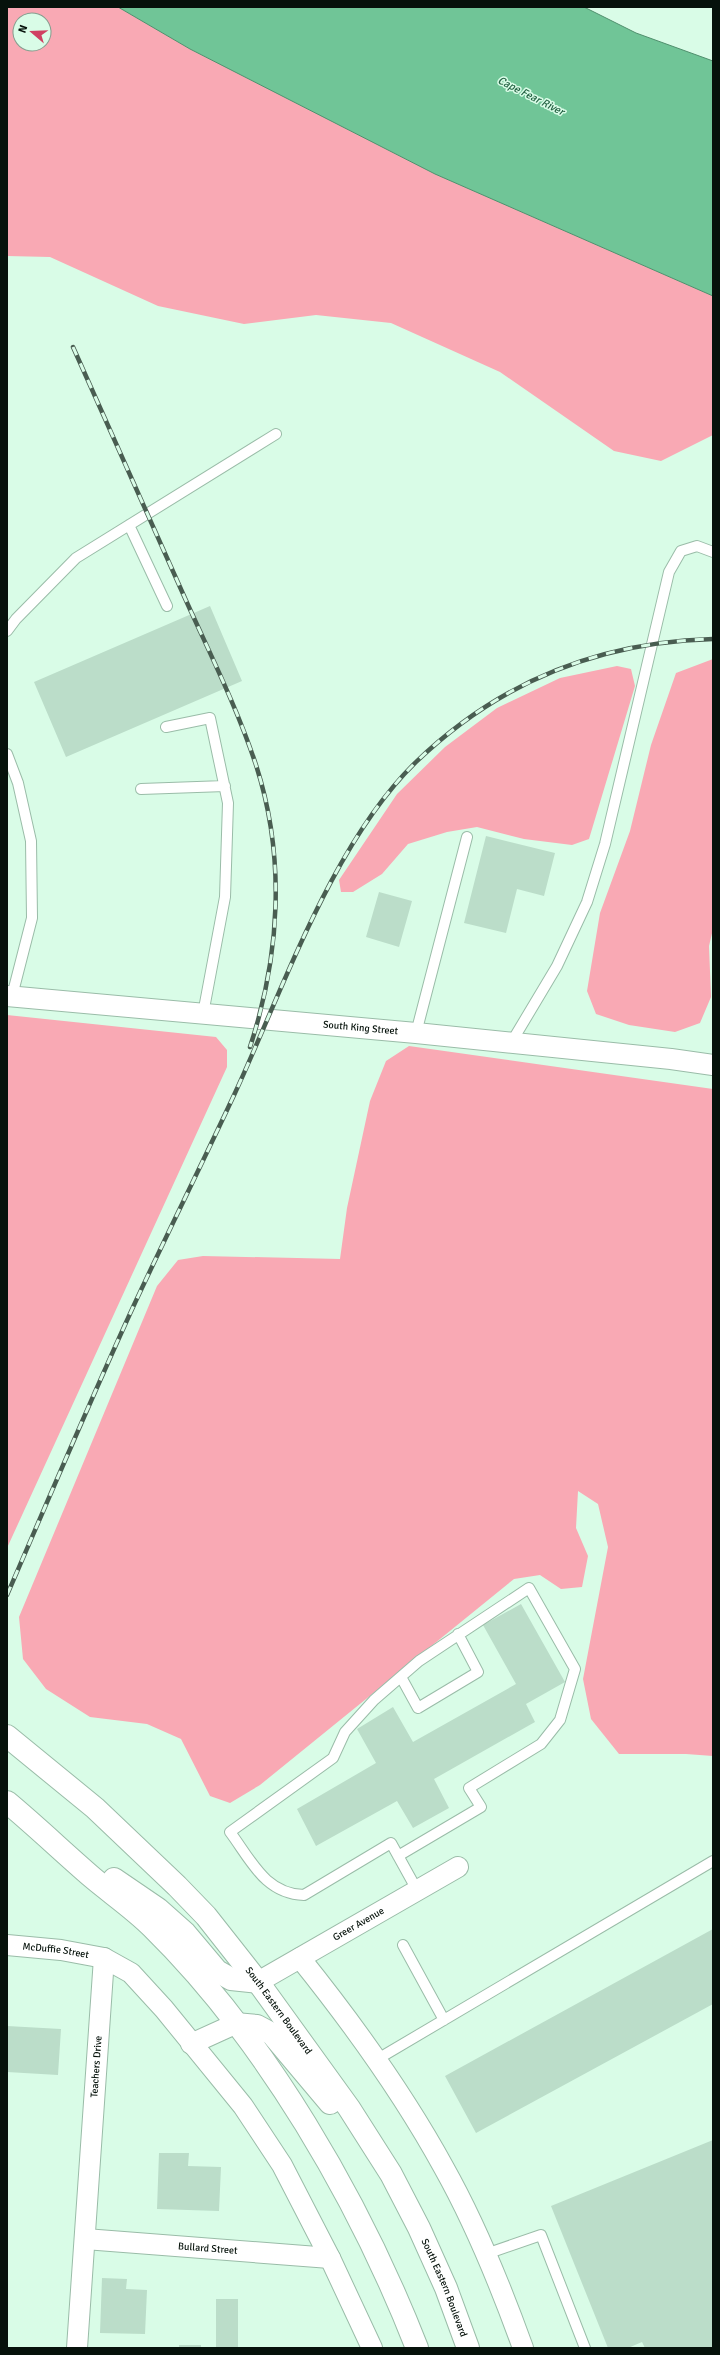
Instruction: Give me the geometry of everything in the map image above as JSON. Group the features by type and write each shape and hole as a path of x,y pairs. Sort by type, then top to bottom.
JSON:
{"highway":[{"name":"South Eastern Boulevard","path":"7,1736 95,1808 177,1886 206,1916 258,1982 349,2108 391,2174 419,2228 446,2288 468,2348"},
{"path":"7,1802 40,1829 92,1877 152,1926 214,1996 262,2059 303,2120 375,2248 417,2348"},
{"path":"40,1829 158,1909 185,1933 217,1971 231,1979 258,1982"},
{"path":"235,2024 257,2026 272,2034 391,2174"}],"street":[{"name":"South King Street","path":"10,996 416,1033 511,1044 671,1059 713,1065"},
{"name":"Greer Avenue","path":"258,1982 458,1867"},
{"name":"McDuffie Street","path":"7,1945 61,1950 104,1958"},
{"path":"104,1958 131,1973 164,2009 243,2106 282,2165 330,2258 372,2348"},
{"name":"Teachers Drive","path":"77,2348 104,1958"},
{"path":"300,1958 342,2009 444,2168 486,2254 523,2348"},
{"path":"191,2044 235,2024"},
{"name":"Bullard Street","path":"84,2239 330,2258"}],"lane":[{"path":"7,631 16,619 76,558 276,434"},
{"path":"129,525 167,606"},
{"path":"511,1044 557,966 586,902 605,844 669,572 681,551 697,546 713,552"},
{"path":"166,727 210,718 228,803 225,897 203,1014"},
{"path":"7,754 18,783 31,841 32,918 10,996"},
{"path":"142,789 224,786"},
{"path":"416,1033 467,837"},
{"path":"398,1856 481,1807 469,1788 542,1744 560,1720 575,1669 529,1588 419,1661 374,1700 345,1732 333,1758 230,1832 270,1884 289,1894 304,1895 391,1844 417,1890"},
{"path":"401,1676 418,1708 478,1672 458,1634"},
{"path":"376,2060 713,1861"},
{"path":"403,1945 444,2020"},
{"path":"486,2254 541,2235 585,2348"}],"shaded area":[{"path":"7,7 118,7 190,49 435,174 713,296 713,435 661,461 614,451 500,372 391,323 316,315 244,324 158,306 50,257 7,256"},
{"path":"713,659 713,929 709,946 711,997 700,1023 675,1032 629,1025 596,1014 587,991 600,913 630,831 651,745 676,673"},
{"path":"617,666 631,669 635,686 589,839 572,845 524,839 477,827 447,832 408,844 382,874 353,892 341,892 339,880 397,794 445,747 497,708 560,678"},
{"path":"7,1015 216,1037 227,1050 227,1067 7,1548"},
{"path":"409,1046 713,1089 713,1756 686,1754 619,1754 591,1719 583,1679 608,1547 598,1504 578,1491 576,1528 588,1556 582,1587 561,1589 540,1575 514,1579 260,1785 230,1803 210,1796 181,1739 147,1724 90,1717 46,1689 23,1659 19,1617 157,1286 178,1260 203,1256 340,1259 347,1208 370,1101 386,1061"}],"water":[{"name":"Cape Fear River","path":"118,7 584,7 636,33 713,61 713,296 435,174 190,49"}],"building":[{"path":"210,606 242,681 66,757 34,682"},
{"path":"486,836 555,853 544,896 517,889 506,933 464,923"},
{"path":"379,892 412,901 399,947 366,937"},
{"path":"521,1604 565,1682 526,1704 535,1722 434,1779 449,1808 413,1828 397,1801 316,1846 297,1809 376,1763 357,1729 393,1707 413,1742 516,1684 483,1625"},
{"path":"713,1929 713,2004 476,2133 445,2076"},
{"path":"7,2026 61,2029 58,2075 7,2072"},
{"path":"713,2140 713,2348 645,2348 642,2342 628,2348 608,2348 551,2206"},
{"path":"159,2153 189,2153 188,2166 221,2167 219,2211 157,2209"},
{"path":"102,2278 127,2279 126,2289 147,2290 145,2334 100,2333"},
{"path":"216,2299 238,2299 238,2348 216,2348"},
{"path":"179,2345 201,2345 201,2348 179,2348"}],"railway":[{"path":"73,347 231,701 256,765 266,800 272,835 276,906 268,977 250,1047"},
{"path":"7,1595 146,1278 235,1093 312,918 359,833 386,795 416,762 448,734 481,709 516,689 553,672 591,658 630,648 671,642 713,639"}]}
